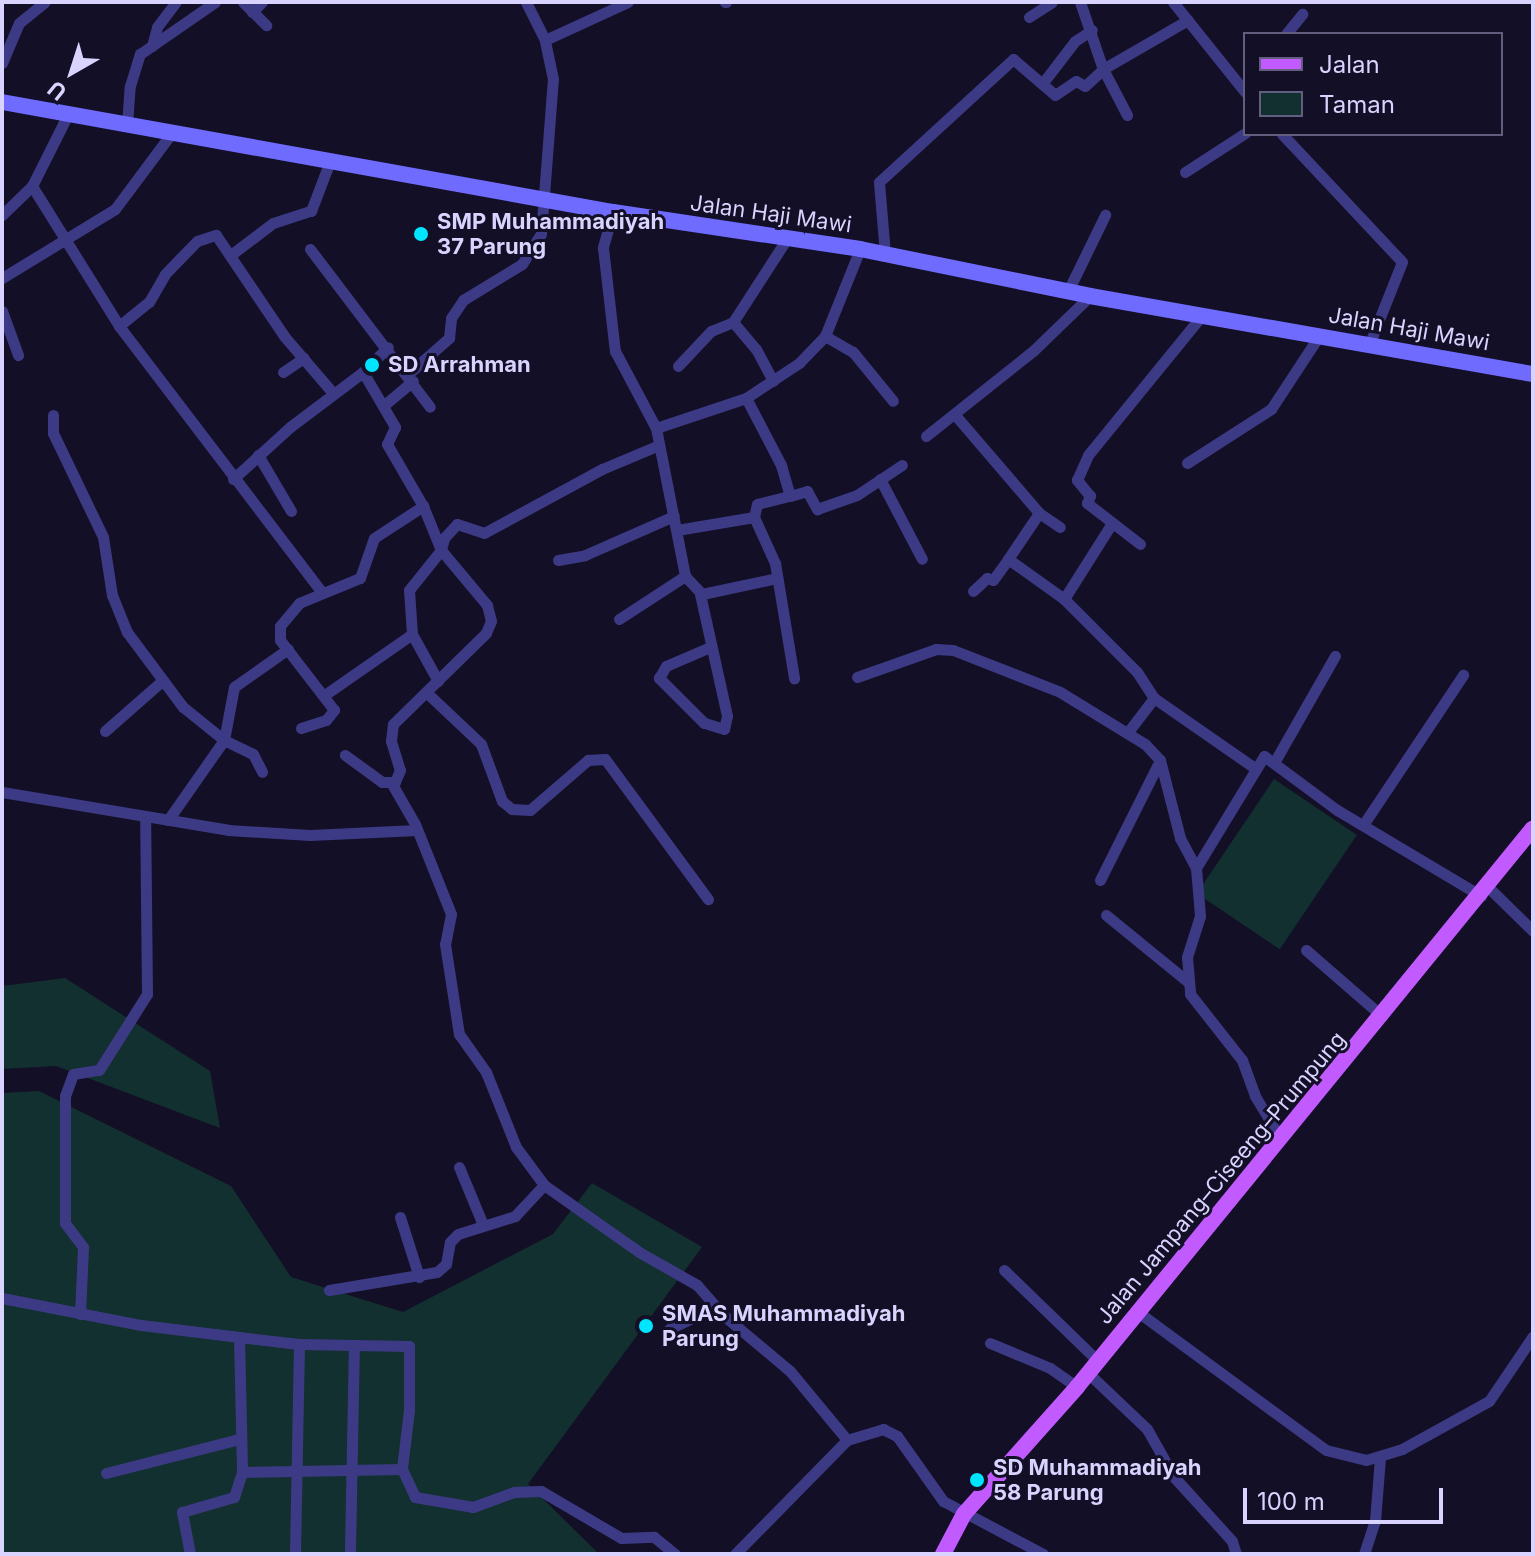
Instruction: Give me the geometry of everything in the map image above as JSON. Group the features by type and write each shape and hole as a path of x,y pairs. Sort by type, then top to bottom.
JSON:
{"main road":[{"name":"Jalan Jampang–Ciseeng–Prumpung","path":"943,1554 964,1514 1077,1387 1533,828"}],"street":[{"path":"2,63 19,23 45,2"},
{"path":"152,46 157,27 176,2"},
{"path":"127,125 134,72 140,54 215,2"},
{"path":"243,2 266,25"},
{"path":"252,12 262,2"},
{"path":"383,406 449,338 451,318 463,300 522,264 541,234 547,199 554,102 545,40 526,2"},
{"path":"545,40 628,2"},
{"path":"1029,17 1052,2"},
{"path":"1080,2 1103,69 1127,115"},
{"path":"1173,2 1243,88"},
{"path":"1288,32 1302,14"},
{"path":"885,254 879,182 1013,59 1055,95 1076,81 1085,86 1103,69 1188,20"},
{"path":"1042,84 1075,41 1092,30"},
{"name":"Jalan Haji Mawi","path":"2,102 613,212 860,249 1090,296 1533,374"},
{"path":"2,215 32,186 68,114"},
{"path":"2,278 67,241 122,203 171,134"},
{"path":"1185,172 1243,134"},
{"path":"1284,136 1402,262 1369,345"},
{"path":"232,254 273,223 311,211 330,161"},
{"path":"32,186 119,326 321,591"},
{"path":"613,212 603,248 615,351 656,428 685,576 700,594 727,716 724,729 704,723 659,678 666,666 710,647"},
{"path":"1068,291 1105,215"},
{"path":"119,326 141,310 170,267 206,235 216,235 232,254 264,308 332,392"},
{"path":"678,366 711,331 733,322 786,240"},
{"path":"310,249 388,347 430,407"},
{"path":"656,428 746,398 773,381 825,336 860,249"},
{"path":"926,436 956,416 1090,296"},
{"path":"2,311 18,355"},
{"path":"1140,544 1087,503 1090,496 1077,485 1088,455 1203,314"},
{"path":"733,322 756,349 773,381"},
{"path":"825,336 853,352 893,401"},
{"path":"1187,463 1271,409 1319,336"},
{"path":"233,479 332,392 363,372 388,347"},
{"path":"283,372 304,358"},
{"path":"363,372 395,429 387,444 423,506 441,550 487,605 491,621 486,633 393,724 391,741 400,770 392,784"},
{"path":"746,398 781,465 790,496"},
{"path":"53,415 53,433 103,537 117,613 162,681 224,740 253,754 262,772"},
{"path":"956,416 1039,513 1060,527"},
{"path":"438,681 412,634 410,584 441,550 444,538 457,524 484,533 602,469 659,445"},
{"path":"258,455 291,511"},
{"path":"794,678 769,545 754,517 757,504 807,491 817,509 857,495 902,465"},
{"path":"880,479 922,559"},
{"path":"301,728 333,715 326,694 278,636 280,626 299,603 321,591 360,578 374,538 423,506"},
{"path":"973,591 987,578 993,580 1039,513"},
{"path":"558,560 585,555 674,516"},
{"path":"677,530 754,517"},
{"path":"1064,599 1112,523"},
{"path":"1008,559 1064,599 1137,672 1154,698 1256,769"},
{"path":"619,619 685,576"},
{"path":"700,594 777,578"},
{"path":"326,694 412,634"},
{"path":"168,820 224,740 234,687 288,649"},
{"path":"857,677 936,649 953,650 1060,692 1128,732 1160,760 1180,838 1196,868 1200,916 1187,957 1187,981 1195,1006 1242,1060 1255,1096 1281,1139"},
{"path":"1275,761 1335,656"},
{"path":"1365,822 1463,675"},
{"path":"105,731 162,681"},
{"path":"427,693 481,744 502,801 512,809 530,810 588,760 605,759 708,899"},
{"path":"1128,732 1154,698"},
{"path":"345,755 392,784 417,830 451,914 445,944 459,1034 486,1072 516,1147 544,1185 639,1252 690,1279 715,1307 790,1371 847,1440"},
{"path":"1196,868 1264,756 1275,761 1337,810 1365,822 1484,891 1533,931"},
{"path":"1100,880 1160,760"},
{"path":"2,792 168,820 310,835 417,830"},
{"path":"80,1314 83,1247 65,1223 65,1096 73,1074 99,1070 147,994 145,816"},
{"path":"1106,915 1187,981"},
{"path":"1306,950 1382,1016"},
{"path":"459,1167 483,1225"},
{"path":"329,1290 419,1277 443,1268 458,1234 523,1211 544,1185"},
{"path":"400,1217 419,1277"},
{"path":"1004,1270 1147,1429 1174,1477 1232,1541 1236,1554"},
{"path":"2,1298 80,1314 239,1337 299,1344 409,1347 402,1469 413,1494 426,1500 483,1507 514,1492 541,1491 621,1538 654,1537 675,1554"},
{"path":"669,1329 715,1307"},
{"path":"1138,1312 1326,1450 1342,1457 1380,1458 1489,1401 1533,1336"},
{"path":"190,1554 182,1512 234,1497 242,1472 239,1337"},
{"path":"990,1343 1050,1368 1077,1387"},
{"path":"295,1553 299,1344"},
{"path":"350,1550 349,1468 354,1346"},
{"path":"735,1554 847,1440 883,1429 897,1436 936,1495 964,1514 1043,1554"},
{"path":"106,1473 239,1439"},
{"path":"1364,1554 1375,1521 1380,1458"},
{"path":"242,1472 296,1468 402,1469"}],"green space":[{"path":"1274,779 1357,835 1280,949 1197,893"},
{"path":"65,978 210,1071 220,1128 56,1066 2,1069 2,986"},
{"path":"39,1091 231,1186 291,1277 403,1312 553,1234 592,1183 702,1247 528,1484 599,1554 2,1554 2,1093"}],"place":[{"name":"SMP Muhammadiyah 37 Parung","path":"421,234"},
{"name":"SD Arrahman","path":"372,365"},
{"name":"SMAS Muhammadiyah Parung","path":"646,1326"},
{"name":"SD Muhammadiyah 58 Parung","path":"977,1480"}]}
